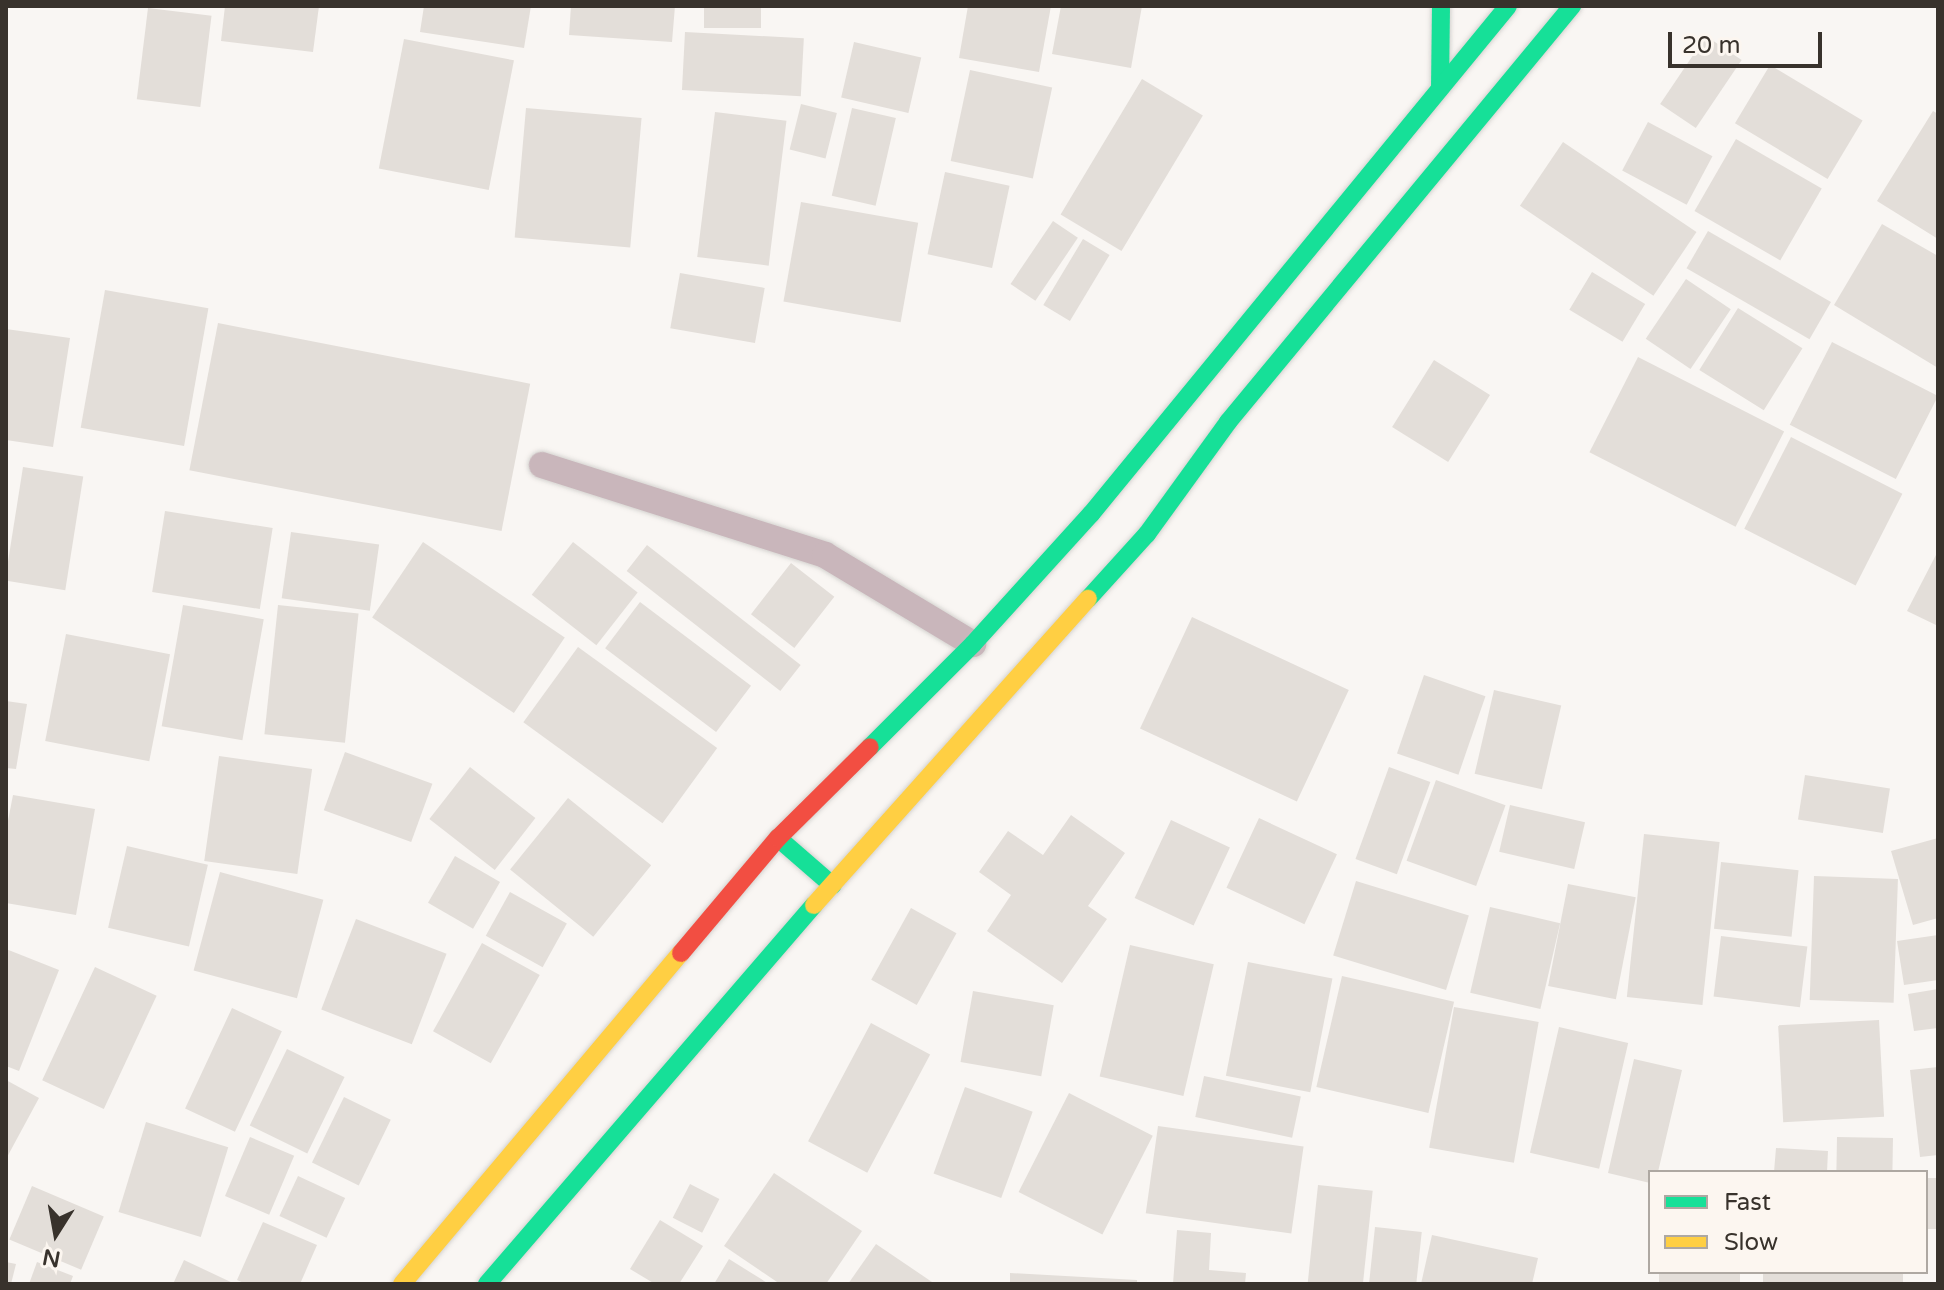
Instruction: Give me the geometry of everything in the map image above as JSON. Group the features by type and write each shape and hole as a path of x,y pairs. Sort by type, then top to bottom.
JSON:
{"main road":[{"path":"1440,88 1441,6"},
{"path":"402,1284 778,838 973,644 1091,514 1508,6"},
{"path":"487,1284 832,885 1147,534 1228,422 1572,6"},
{"path":"778,838 832,885"}],"lane":[{"path":"542,465 825,555 973,644"}],"building":[{"path":"225,6 319,6 313,52 221,41"},
{"path":"424,6 531,6 524,48 420,32"},
{"path":"571,6 675,6 672,42 569,35"},
{"path":"704,6 761,6 761,28 704,28"},
{"path":"968,6 1051,6 1039,72 959,58"},
{"path":"1061,6 1142,6 1131,68 1052,54"},
{"path":"148,8 212,16 200,107 137,99"},
{"path":"685,32 804,38 801,96 682,90"},
{"path":"1706,36 1742,60 1696,128 1660,104"},
{"path":"404,39 514,60 489,190 379,169"},
{"path":"854,42 921,58 908,113 841,98"},
{"path":"1770,65 1863,121 1828,179 1735,123"},
{"path":"970,70 1052,87 1033,178 951,161"},
{"path":"1142,79 1203,116 1121,251 1061,214"},
{"path":"801,104 837,113 826,159 790,150"},
{"path":"526,108 642,118 630,248 515,238"},
{"path":"852,108 896,118 876,206 832,196"},
{"path":"1933,111 1938,114 1938,239 1877,201"},
{"path":"715,112 786,121 769,266 697,257"},
{"path":"1648,122 1712,156 1687,205 1622,171"},
{"path":"1736,139 1822,189 1780,260 1694,211"},
{"path":"1563,142 1696,232 1653,296 1520,206"},
{"path":"945,172 1010,186 992,268 928,254"},
{"path":"801,202 918,223 901,322 783,301"},
{"path":"1053,221 1078,238 1035,301 1011,284"},
{"path":"1882,224 1938,256 1938,368 1834,305"},
{"path":"1708,231 1831,302 1809,339 1686,268"},
{"path":"1083,239 1110,255 1070,321 1043,305"},
{"path":"1592,272 1645,304 1622,342 1569,310"},
{"path":"680,273 765,288 755,343 670,328"},
{"path":"1686,279 1731,309 1691,369 1646,339"},
{"path":"105,290 208,308 184,446 81,428"},
{"path":"1738,308 1802,348 1764,410 1699,370"},
{"path":"218,323 530,384 502,531 189,470"},
{"path":"6,329 70,338 53,447 6,440"},
{"path":"1832,342 1938,396 1896,479 1790,425"},
{"path":"1638,357 1784,431 1736,527 1589,452"},
{"path":"1434,360 1490,395 1448,462 1392,427"},
{"path":"1791,437 1902,494 1856,586 1744,529"},
{"path":"23,467 83,477 65,590 6,581"},
{"path":"165,511 273,528 260,609 152,592"},
{"path":"291,532 379,544 370,611 282,598"},
{"path":"423,542 565,638 514,713 372,617"},
{"path":"573,542 638,592 596,645 532,595"},
{"path":"647,545 801,665 780,691 627,571"},
{"path":"1938,551 1938,626 1907,611"},
{"path":"791,563 834,597 794,648 751,614"},
{"path":"640,602 751,686 716,732 605,648"},
{"path":"183,605 264,619 242,740 162,726"},
{"path":"278,605 359,613 345,743 264,734"},
{"path":"1192,617 1349,690 1297,802 1140,728"},
{"path":"66,634 170,654 149,761 45,741"},
{"path":"578,647 717,748 662,823 523,722"},
{"path":"1424,675 1485,696 1458,775 1397,753"},
{"path":"1494,690 1561,706 1542,789 1475,774"},
{"path":"6,701 27,704 16,769 6,768"},
{"path":"345,752 432,784 411,842 324,810"},
{"path":"219,756 312,769 297,874 204,861"},
{"path":"470,767 535,818 495,870 429,819"},
{"path":"1389,767 1430,782 1397,874 1355,859"},
{"path":"1805,775 1890,788 1883,833 1798,819"},
{"path":"1436,780 1506,805 1476,886 1407,861"},
{"path":"13,795 95,809 76,915 6,903 6,831"},
{"path":"568,798 651,865 593,937 510,869"},
{"path":"1510,805 1585,822 1574,869 1499,852"},
{"path":"1071,815 1125,853 1088,906 1107,919 1062,983 987,931 1011,895 979,872 1008,831 1043,855"},
{"path":"1259,818 1337,854 1304,924 1226,888"},
{"path":"1171,820 1230,847 1194,925 1135,898"},
{"path":"1644,834 1720,842 1702,1005 1627,997"},
{"path":"1938,838 1938,918 1913,925 1891,851"},
{"path":"127,846 208,865 189,947 108,928"},
{"path":"455,856 500,882 473,929 428,903"},
{"path":"1721,862 1799,870 1792,937 1714,929"},
{"path":"220,872 323,900 297,998 194,971"},
{"path":"1814,876 1898,879 1894,1003 1810,1000"},
{"path":"1356,881 1469,915 1446,990 1333,956"},
{"path":"1568,884 1636,897 1616,999 1548,986"},
{"path":"510,892 567,924 543,967 486,936"},
{"path":"1490,907 1560,923 1540,1009 1470,993"},
{"path":"911,908 956,933 917,1005 871,980"},
{"path":"356,919 447,954 412,1044 321,1010"},
{"path":"1938,935 1938,980 1904,985 1897,941"},
{"path":"1721,936 1807,947 1800,1007 1714,997"},
{"path":"482,943 540,975 491,1063 433,1031"},
{"path":"1130,945 1214,964 1183,1096 1100,1077"},
{"path":"6,949 59,970 19,1071 6,1066"},
{"path":"1248,962 1332,978 1310,1092 1226,1076"},
{"path":"95,967 157,996 104,1109 42,1080"},
{"path":"1342,976 1454,1002 1428,1113 1316,1087"},
{"path":"1938,989 1938,1028 1914,1031 1908,994"},
{"path":"973,991 1054,1005 1041,1076 960,1062"},
{"path":"1454,1007 1539,1022 1514,1163 1429,1148"},
{"path":"232,1008 282,1031 235,1132 185,1109"},
{"path":"1879,1020 1884,1117 1783,1122 1778,1025"},
{"path":"871,1023 930,1054 867,1173 808,1141"},
{"path":"1559,1027 1628,1043 1599,1169 1530,1153"},
{"path":"287,1049 345,1077 307,1153 250,1125"},
{"path":"1634,1059 1682,1070 1658,1170 1648,1170 1648,1183 1608,1173"},
{"path":"1938,1067 1938,1155 1920,1157 1910,1070"},
{"path":"1204,1076 1301,1097 1292,1138 1195,1117"},
{"path":"6,1080 39,1098 6,1159"},
{"path":"965,1087 1033,1112 1001,1198 934,1173"},
{"path":"1069,1093 1153,1136 1102,1235 1019,1192"},
{"path":"344,1097 391,1120 359,1185 312,1163"},
{"path":"146,1122 228,1147 201,1237 119,1212"},
{"path":"1158,1126 1304,1146 1291,1234 1146,1213"},
{"path":"250,1137 294,1156 269,1215 225,1196"},
{"path":"1837,1137 1893,1138 1892,1170 1836,1170"},
{"path":"1776,1148 1828,1151 1827,1170 1774,1170"},
{"path":"774,1173 862,1231 826,1284 780,1284 724,1246"},
{"path":"298,1176 345,1198 327,1238 279,1216"},
{"path":"1928,1178 1938,1178 1938,1229 1928,1229"},
{"path":"690,1184 719,1199 702,1233 673,1218"},
{"path":"1318,1185 1373,1191 1363,1284 1308,1284"},
{"path":"32,1186 104,1216 81,1270 9,1239"},
{"path":"660,1220 703,1246 679,1284 655,1284 630,1269"},
{"path":"263,1222 317,1245 300,1284 246,1284 237,1280"},
{"path":"1375,1227 1422,1232 1416,1284 1369,1284"},
{"path":"1177,1230 1211,1233 1209,1270 1246,1273 1245,1284 1173,1284"},
{"path":"1432,1235 1538,1258 1532,1284 1421,1284"},
{"path":"876,1244 935,1284 848,1284"},
{"path":"729,1259 769,1284 714,1284"},
{"path":"184,1260 235,1284 173,1284"},
{"path":"6,1262 16,1264 11,1284 6,1284"},
{"path":"37,1262 73,1276 70,1284 29,1284"},
{"path":"1010,1273 1137,1280 1137,1284 1010,1284"},
{"path":"1659,1274 1740,1274 1740,1284 1659,1284"},
{"path":"1763,1274 1903,1274 1903,1284 1763,1284"}],"traffic: fast":[{"path":"1440,88 1441,6"},
{"path":"870,747 973,644 1091,514 1508,6"},
{"path":"1088,599 1147,534 1228,422 1572,6"},
{"path":"778,838 832,885"},
{"path":"487,1284 814,905"}],"traffic: slow":[{"path":"814,905 1088,599"},
{"path":"402,1284 681,953"}],"traffic: jam":[{"path":"681,953 778,838 870,747"}]}
